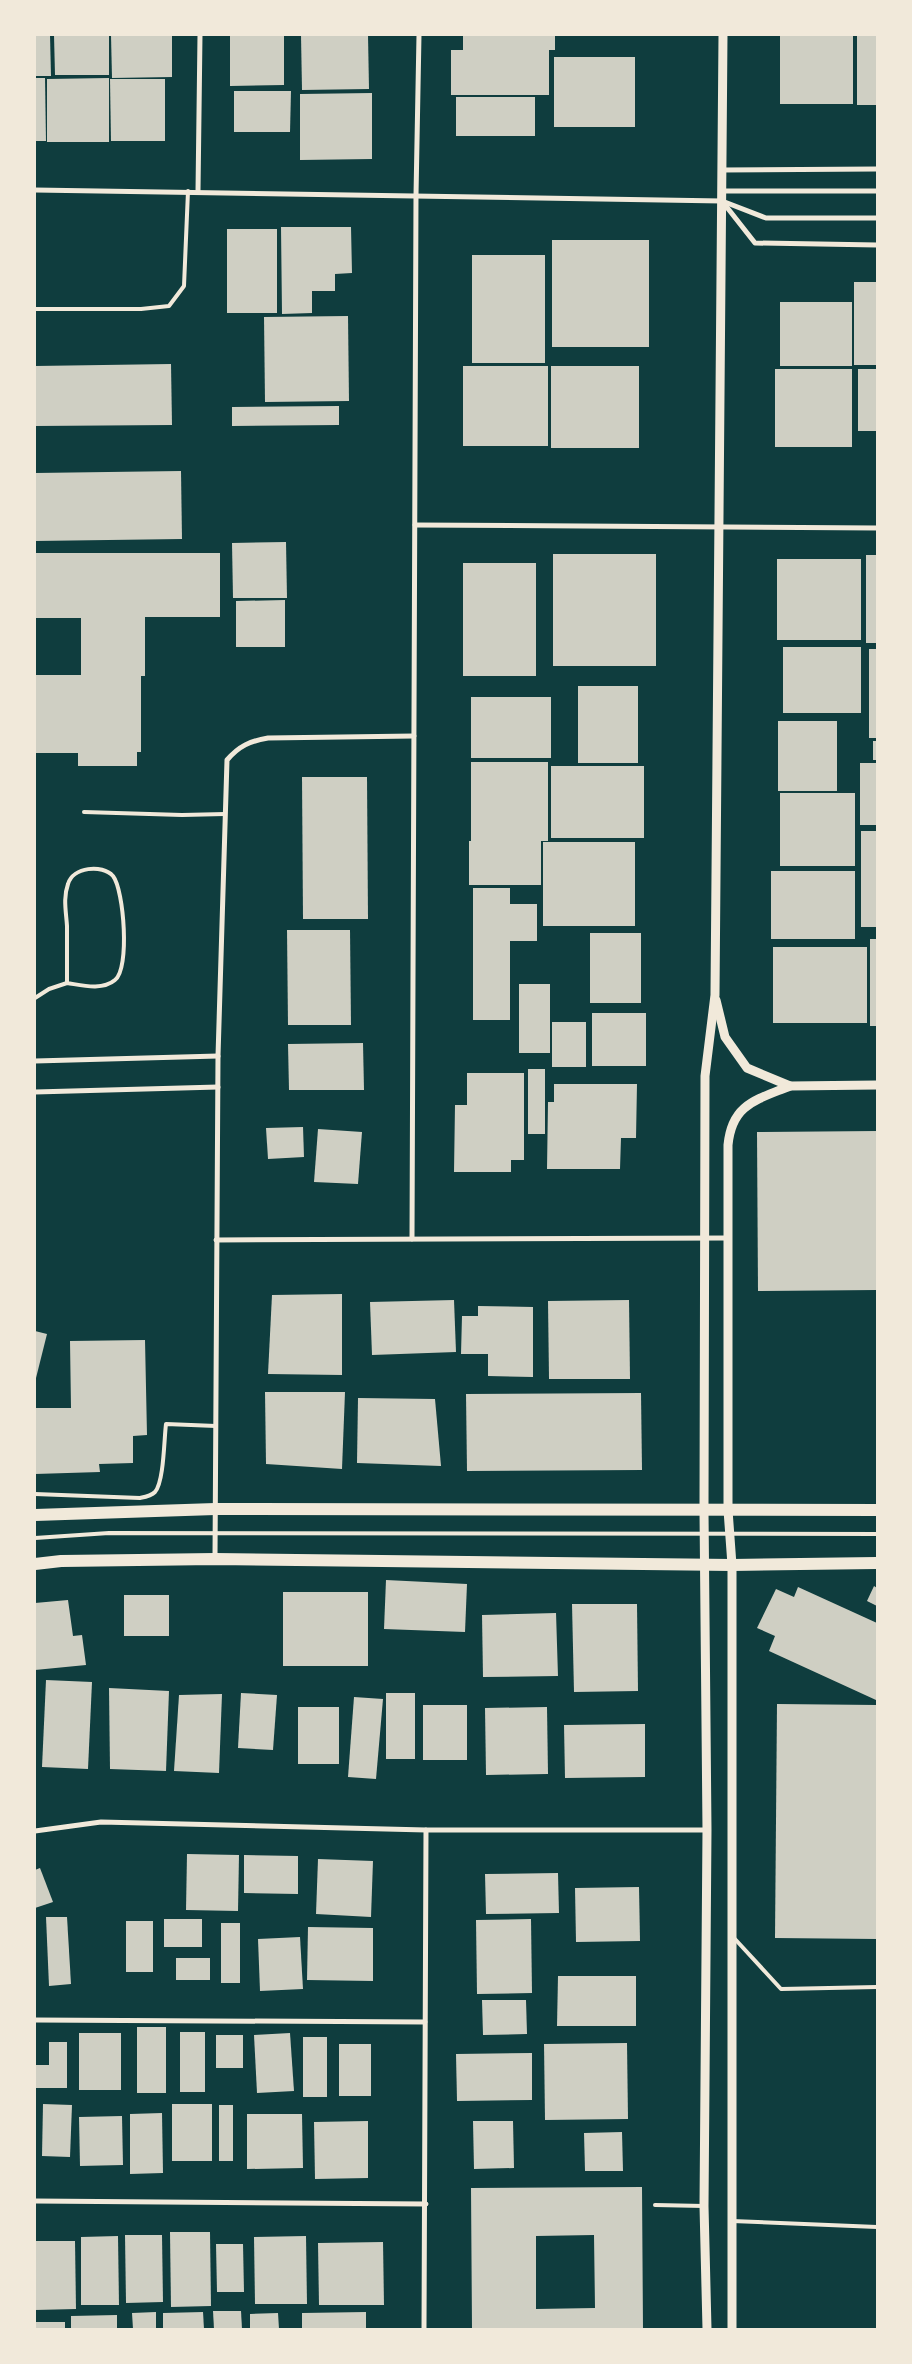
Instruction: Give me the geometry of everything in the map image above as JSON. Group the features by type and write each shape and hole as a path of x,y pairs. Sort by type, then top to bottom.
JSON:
{"main road":[{"path":"35,1515 215,1509 877,1510"},
{"path":"35,1564 62,1561 215,1559 732,1565 877,1564"}],"street":[{"path":"198,191 200,35"},
{"path":"412,1239 416,195 419,35"},
{"path":"707,2329 704,2206 707,1830 706,1564 704,1511 705,1076 715,995 723,35"},
{"path":"722,170 877,169"},
{"path":"35,190 198,191 722,201 766,218 877,218"},
{"path":"722,191 877,191"},
{"path":"722,201 754,243 877,245"},
{"path":"415,526 877,528"},
{"path":"215,1559 218,1056 227,760 235,750 250,741 282,736 414,736"},
{"path":"715,995 725,1037 747,1068 790,1086"},
{"path":"35,1061 218,1056"},
{"path":"732,2329 732,1565 728,1510 726,1238 730,1127 747,1104 790,1086 877,1085"},
{"path":"35,1092 218,1087"},
{"path":"216,1240 726,1238"},
{"path":"35,1831 101,1822 426,1830 707,1830"},
{"path":"424,2329 426,1830"},
{"path":"35,2020 425,2022"},
{"path":"35,2201 426,2204"}],"lane":[{"path":"35,309 141,309 169,306 184,286 188,191"},
{"path":"84,812 182,815 225,814"},
{"path":"35,998 49,989 66,983 102,986 116,980 121,970 124,941 120,901 117,883 105,871 90,868 73,875 68,881 64,896 68,956 66,983"},
{"path":"35,1494 140,1498 151,1495 156,1492 160,1478 166,1424 216,1426"},
{"path":"35,1538 109,1533 877,1534"},
{"path":"732,1936 781,1989 877,1987"},
{"path":"655,2205 704,2206"},
{"path":"732,2221 877,2227"}],"building":[{"path":"35,35 50,35 51,76 35,76"},
{"path":"54,35 109,35 109,75 55,75"},
{"path":"111,35 172,35 172,77 112,78"},
{"path":"230,35 284,35 284,85 230,86"},
{"path":"301,35 368,35 369,89 302,90"},
{"path":"463,35 555,35 555,50 463,50"},
{"path":"780,35 853,35 853,104 780,104"},
{"path":"857,35 877,35 877,105 857,105"},
{"path":"451,50 549,50 549,95 451,95"},
{"path":"554,57 635,57 635,127 554,127"},
{"path":"35,78 45,78 46,141 35,141"},
{"path":"109,78 109,142 47,142 47,79"},
{"path":"110,79 165,79 165,141 111,141"},
{"path":"234,91 291,91 290,132 234,132"},
{"path":"372,93 372,159 300,160 300,94"},
{"path":"456,97 535,97 535,136 456,136"},
{"path":"281,227 351,227 352,273 335,274 335,291 312,291 312,313 282,314"},
{"path":"227,229 277,229 277,313 227,313"},
{"path":"552,240 649,240 649,347 552,347"},
{"path":"472,255 545,255 545,363 472,363"},
{"path":"854,282 877,282 877,365 854,365"},
{"path":"780,302 852,302 852,366 780,366"},
{"path":"348,316 349,401 265,402 264,317"},
{"path":"171,364 172,425 35,426 35,366"},
{"path":"463,366 548,366 548,446 463,446"},
{"path":"551,366 639,366 639,448 551,448"},
{"path":"775,369 852,369 852,447 775,447"},
{"path":"858,369 877,369 877,431 858,431"},
{"path":"339,406 339,425 232,426 232,407"},
{"path":"181,471 182,539 35,541 35,473"},
{"path":"286,542 287,598 233,598 232,543"},
{"path":"35,553 220,553 220,617 145,617 145,676 141,676 141,752 137,752 137,766 78,766 78,753 35,753 35,675 81,675 81,618 35,618"},
{"path":"553,554 656,554 656,666 553,666"},
{"path":"866,555 877,555 877,643 866,643"},
{"path":"777,559 861,559 861,640 777,640"},
{"path":"463,563 536,563 536,676 463,676"},
{"path":"285,600 285,647 236,647 236,601"},
{"path":"783,647 861,647 861,713 783,713"},
{"path":"869,649 877,649 877,738 869,738"},
{"path":"578,686 638,686 638,763 578,763"},
{"path":"471,697 551,697 551,758 471,758"},
{"path":"778,721 837,721 837,791 778,791"},
{"path":"873,741 877,741 877,760 873,760"},
{"path":"471,762 548,762 548,841 471,841"},
{"path":"860,763 877,763 877,825 860,825"},
{"path":"551,766 644,766 644,838 551,838"},
{"path":"302,777 367,777 368,919 303,919"},
{"path":"780,793 855,793 855,866 780,866"},
{"path":"861,831 877,831 877,927 861,927"},
{"path":"469,841 541,841 541,885 469,885"},
{"path":"543,842 635,842 635,926 543,926"},
{"path":"771,871 855,871 855,939 771,939"},
{"path":"473,888 510,888 510,904 537,904 537,941 510,941 510,1020 473,1020"},
{"path":"287,930 350,930 351,1025 288,1025"},
{"path":"590,933 641,933 641,1003 590,1003"},
{"path":"870,939 877,939 877,1026 870,1026"},
{"path":"773,947 867,947 867,1023 773,1023"},
{"path":"519,984 550,984 550,1053 519,1053"},
{"path":"592,1013 646,1013 646,1066 592,1066"},
{"path":"552,1022 586,1022 586,1067 552,1067"},
{"path":"363,1043 364,1090 289,1090 288,1044"},
{"path":"528,1069 545,1069 545,1134 528,1134"},
{"path":"467,1073 524,1073 524,1160 511,1160 511,1172 454,1172 455,1105 467,1105"},
{"path":"554,1084 637,1084 636,1138 621,1138 620,1169 547,1169 548,1102 554,1102"},
{"path":"303,1127 304,1157 268,1159 266,1128"},
{"path":"318,1129 362,1132 358,1184 314,1182"},
{"path":"877,1131 877,1290 758,1291 757,1132"},
{"path":"342,1294 342,1375 268,1374 272,1295"},
{"path":"454,1300 456,1352 372,1355 370,1302"},
{"path":"629,1300 630,1379 549,1379 548,1301"},
{"path":"478,1306 533,1307 533,1377 488,1376 488,1354 461,1354 462,1316 478,1316"},
{"path":"35,1331 47,1334 36,1378 35,1378"},
{"path":"145,1340 147,1435 133,1436 133,1463 99,1464 100,1472 35,1474 35,1408 71,1408 70,1341"},
{"path":"265,1392 345,1392 342,1469 266,1464"},
{"path":"641,1393 642,1470 467,1471 466,1394"},
{"path":"358,1398 435,1399 441,1466 357,1463"},
{"path":"386,1580 467,1584 465,1632 384,1629"},
{"path":"874,1586 877,1588 877,1606 867,1601"},
{"path":"798,1587 877,1623 876,1700 769,1651 775,1636 757,1628 776,1589 794,1597"},
{"path":"283,1592 368,1592 368,1666 283,1666"},
{"path":"124,1595 169,1595 169,1636 124,1636"},
{"path":"68,1600 73,1636 82,1635 86,1665 35,1670 35,1603"},
{"path":"572,1604 637,1604 638,1691 574,1692"},
{"path":"556,1613 558,1676 483,1677 482,1615"},
{"path":"46,1680 92,1682 88,1769 42,1767"},
{"path":"109,1688 169,1691 166,1771 110,1769"},
{"path":"241,1693 277,1695 273,1750 238,1748"},
{"path":"386,1693 415,1693 415,1759 386,1759"},
{"path":"222,1694 219,1773 174,1771 179,1695"},
{"path":"354,1697 383,1699 376,1779 348,1777"},
{"path":"777,1704 877,1705 877,1939 775,1938"},
{"path":"423,1705 467,1705 467,1760 423,1760"},
{"path":"298,1707 339,1707 339,1764 298,1764"},
{"path":"547,1707 548,1774 486,1775 485,1708"},
{"path":"645,1724 645,1777 565,1778 564,1725"},
{"path":"187,1854 239,1855 238,1911 186,1910"},
{"path":"244,1855 298,1856 298,1894 244,1893"},
{"path":"318,1859 373,1861 371,1917 316,1914"},
{"path":"40,1868 53,1902 35,1908 35,1870"},
{"path":"558,1873 559,1913 486,1914 485,1874"},
{"path":"639,1887 640,1941 576,1942 575,1888"},
{"path":"46,1917 67,1917 71,1984 49,1986"},
{"path":"164,1919 202,1919 202,1947 164,1947"},
{"path":"531,1919 532,1993 477,1994 476,1920"},
{"path":"126,1921 153,1921 153,1972 126,1972"},
{"path":"221,1923 240,1923 240,1983 221,1983"},
{"path":"308,1927 373,1928 373,1981 307,1980"},
{"path":"300,1937 303,1989 260,1991 258,1939"},
{"path":"176,1958 210,1958 210,1980 176,1980"},
{"path":"558,1976 636,1976 636,2026 557,2026"},
{"path":"482,2000 526,2000 527,2034 483,2035"},
{"path":"137,2027 166,2027 166,2093 137,2093"},
{"path":"180,2032 205,2032 205,2092 180,2092"},
{"path":"79,2033 121,2033 121,2090 79,2090"},
{"path":"290,2033 294,2091 257,2093 254,2035"},
{"path":"216,2035 243,2035 243,2068 216,2068"},
{"path":"303,2037 327,2037 327,2097 303,2097"},
{"path":"49,2042 67,2042 67,2088 35,2088 35,2065 49,2065"},
{"path":"627,2043 628,2119 545,2120 544,2044"},
{"path":"339,2044 371,2044 371,2096 339,2096"},
{"path":"532,2053 532,2100 457,2101 456,2054"},
{"path":"43,2104 72,2105 70,2157 42,2156"},
{"path":"172,2104 212,2104 212,2161 172,2161"},
{"path":"219,2105 233,2105 233,2161 219,2161"},
{"path":"162,2113 163,2173 130,2174 130,2114"},
{"path":"247,2114 302,2114 303,2168 247,2169"},
{"path":"122,2116 123,2165 80,2166 79,2117"},
{"path":"368,2121 368,2178 315,2179 314,2122"},
{"path":"473,2121 513,2121 514,2168 474,2169"},
{"path":"622,2132 623,2171 585,2171 584,2133"},
{"path":"642,2187 643,2329 472,2329 471,2188","holes":["594,2235 595,2308 536,2309 536,2236"]},
{"path":"170,2232 210,2232 211,2306 171,2307"},
{"path":"125,2235 162,2235 163,2302 126,2303"},
{"path":"118,2236 119,2305 81,2305 81,2237"},
{"path":"306,2236 307,2304 255,2304 254,2237"},
{"path":"35,2241 75,2241 76,2309 35,2310"},
{"path":"383,2242 384,2305 319,2305 318,2243"},
{"path":"216,2244 243,2244 244,2292 217,2292"},
{"path":"213,2311 241,2311 242,2329 214,2329"},
{"path":"156,2312 156,2329 133,2329 132,2313"},
{"path":"203,2312 204,2329 163,2329 163,2313"},
{"path":"366,2312 366,2329 302,2329 302,2313"},
{"path":"278,2313 279,2329 250,2329 250,2314"},
{"path":"117,2315 117,2329 71,2329 71,2316"},
{"path":"35,2322 65,2322 65,2329 35,2329"}]}
